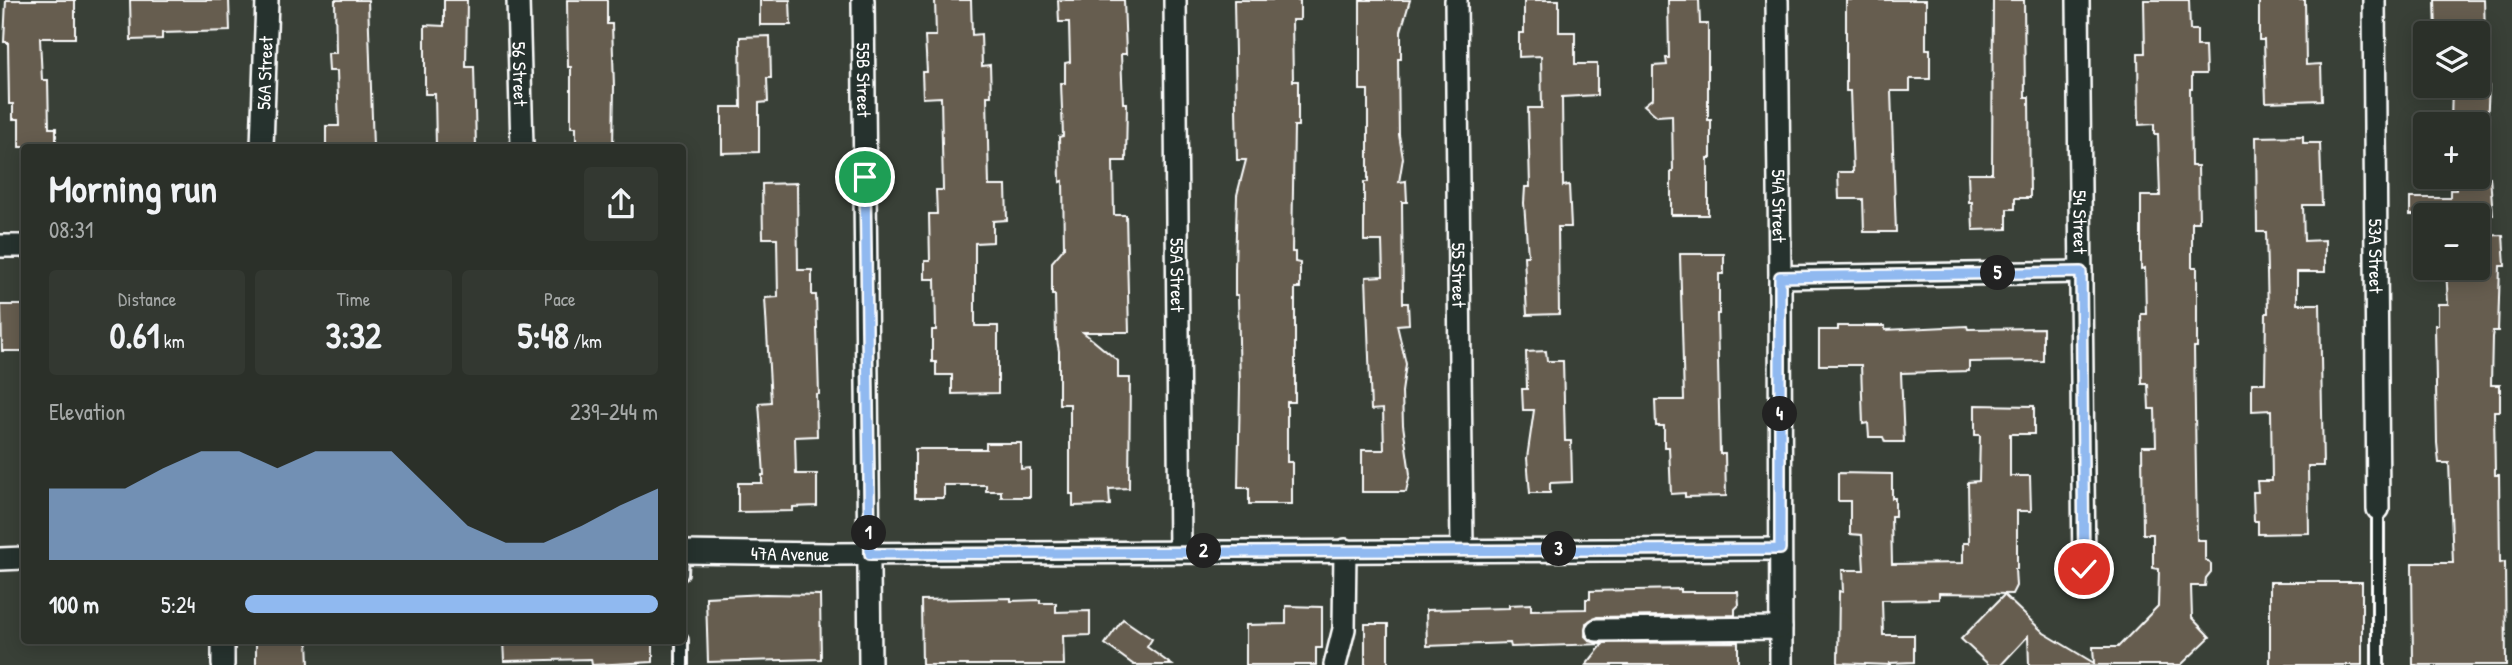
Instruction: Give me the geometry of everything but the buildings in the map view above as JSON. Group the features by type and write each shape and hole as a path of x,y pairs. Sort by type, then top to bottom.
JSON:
{"street":[{"name":"56A Street","path":"262,144 267,0"},
{"name":"56 Street","path":"518,0 522,144"},
{"name":"55B Street","path":"863,0 870,665"},
{"name":"55A Street","path":"1175,0 1180,551"},
{"name":"55 Street","path":"1456,0 1462,550"},
{"name":"54A Street","path":"1777,0 1781,665"},
{"name":"54 Street","path":"2078,0 2084,569"},
{"name":"53A Street","path":"2374,0 2378,509"},
{"path":"0,246 21,246"},
{"path":"1780,277 2081,272"},
{"name":"47A Avenue","path":"686,552 870,554 1780,549"},
{"path":"1335,665 1344,629 1345,550"},
{"path":"0,559 21,558"},
{"path":"1597,630 1781,628"},
{"path":"223,644 223,665"}],"lane":[{"path":"2378,509 2378,665"},
{"path":"682,644 682,665"}],"route":[{"path":"865,177 870,554 1780,549 1780,277 2081,272 2084,569"}]}
